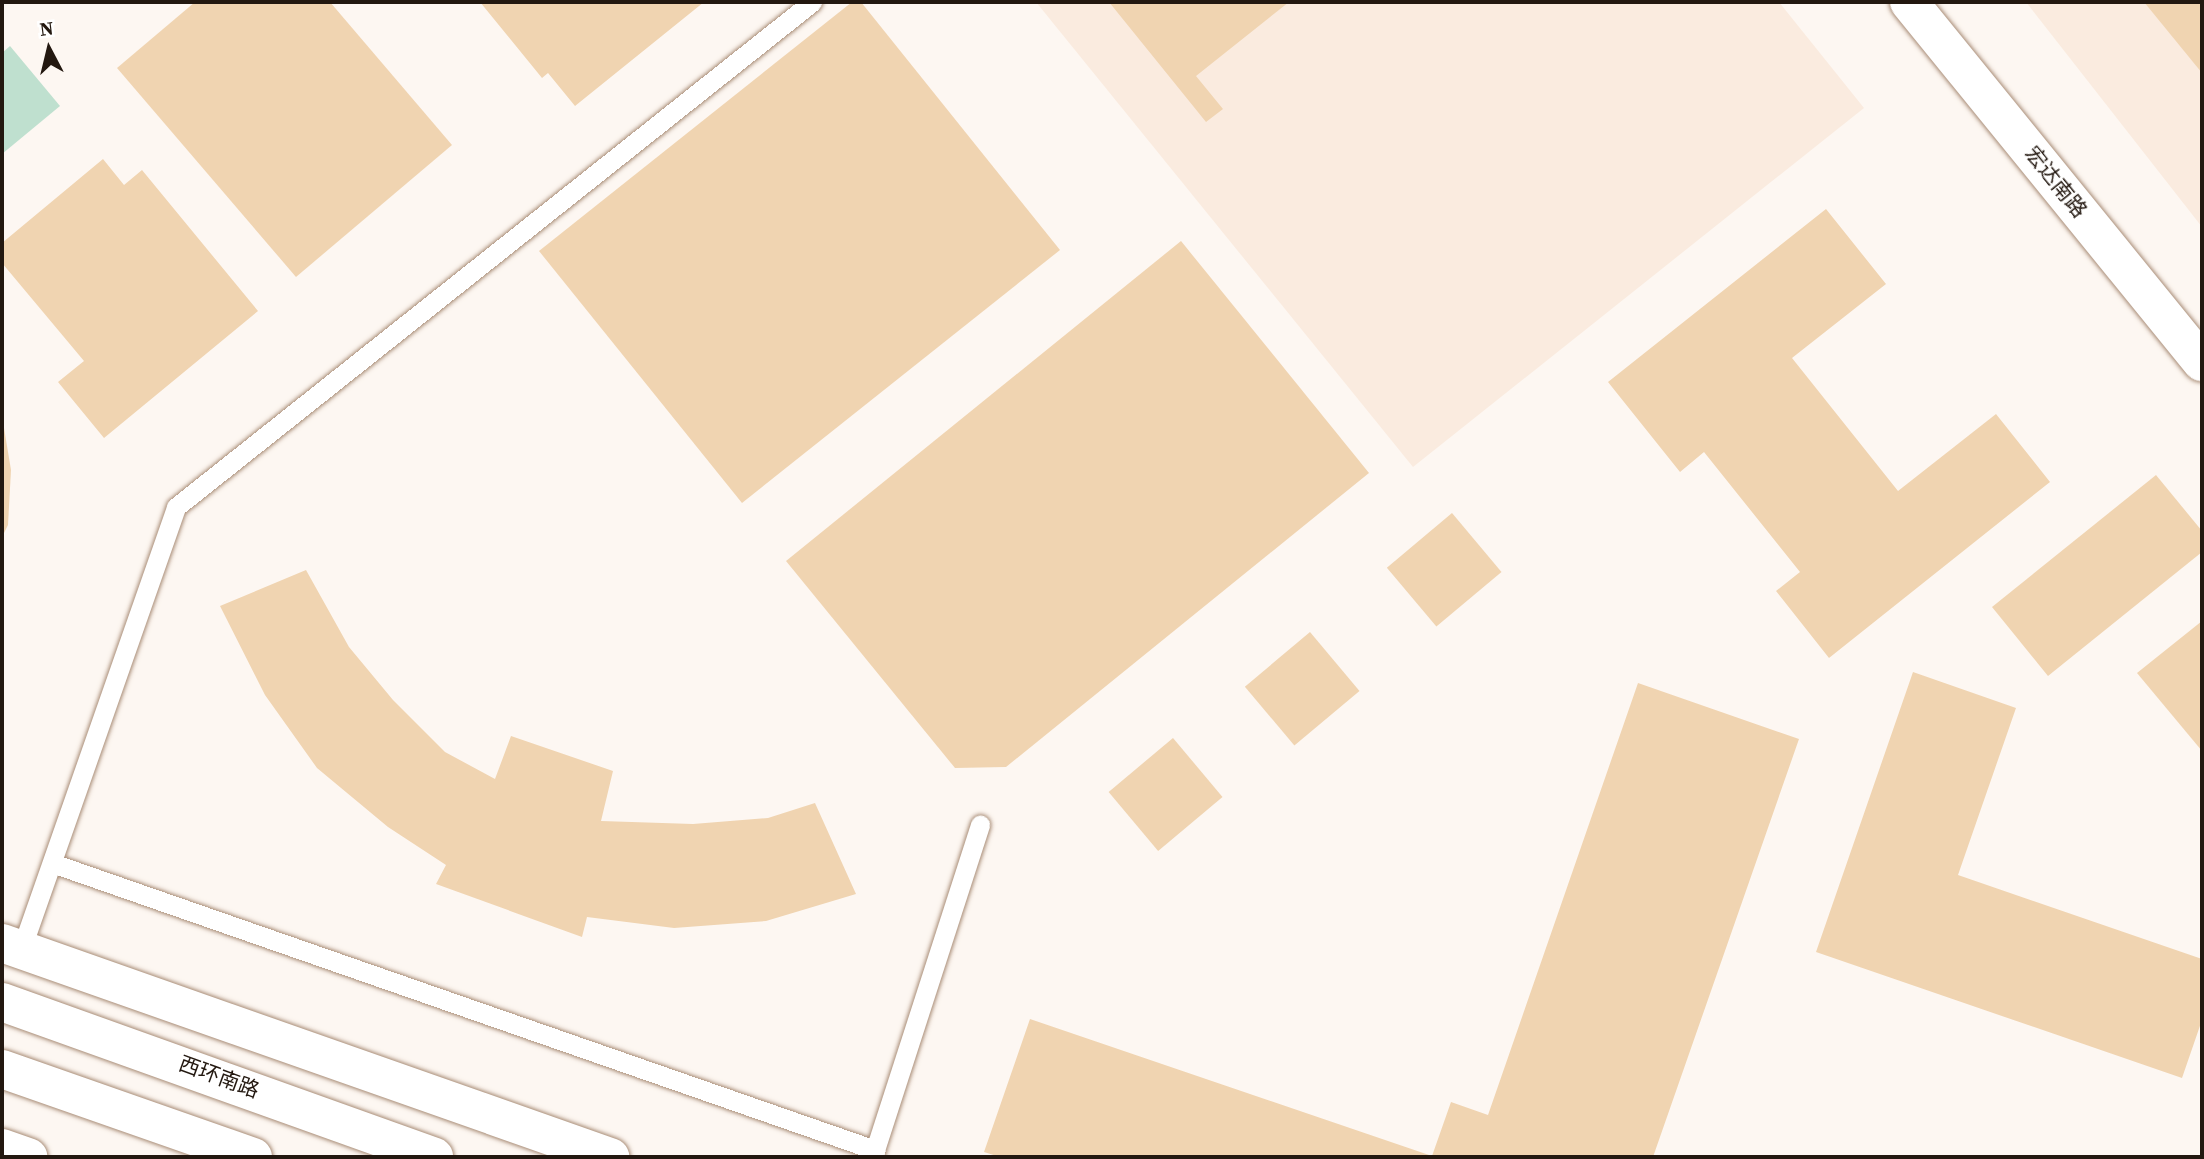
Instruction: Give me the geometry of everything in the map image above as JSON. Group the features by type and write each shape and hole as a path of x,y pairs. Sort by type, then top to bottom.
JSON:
{"street":[{"name":"宏达南路","path":"1909,2 2202,362"},
{"path":"11,947 610,1157"},
{"name":"西环南路","path":"2,1002 133,1045 434,1157"},
{"path":"133,1045 299,1048"},
{"path":"2,1069 253,1157"},
{"path":"2,1148 28,1157"}],"lane":[{"path":"11,947 51,863 176,507 812,2"},
{"path":"51,863 875,1150 980,825"}],"shaded area":[{"path":"1036,2 1779,2 1864,108 1413,467"},
{"path":"2026,2 2202,2 2202,227"}],"green space":[{"path":"10,46 60,106 2,154 2,53"}],"building":[{"path":"195,2 330,2 452,145 296,277 117,68"},
{"path":"480,2 704,2 575,106 548,73 542,78"},
{"path":"852,2 861,2 1060,250 742,503 539,251"},
{"path":"1109,2 1289,2 1196,76 1223,109 1206,122"},
{"path":"2144,2 2202,2 2202,73"},
{"path":"103,159 124,185 142,170 258,311 104,438 58,382 84,361 2,263 2,243"},
{"path":"1826,209 1886,284 1792,358 1898,491 1996,414 2050,482 1829,658 1776,591 1800,572 1704,452 1680,472 1608,382"},
{"path":"1181,241 1369,473 1006,767 955,768 786,561"},
{"path":"2,416 11,470 8,525 2,537"},
{"path":"2156,475 2202,531 2202,552 2048,676 1992,607"},
{"path":"1452,513 1501,572 1436,627 1387,568"},
{"path":"306,570 349,647 393,700 445,752 495,779 511,736 613,771 601,821 693,824 768,818 815,803 856,894 766,921 674,928 587,917 582,937 436,884 446,865 388,827 317,768 265,695 220,606"},
{"path":"2202,621 2202,751 2137,673"},
{"path":"1310,632 1359,691 1294,746 1245,687"},
{"path":"1913,672 2016,708 1958,875 2202,959 2202,1020 2182,1078 1816,952"},
{"path":"1638,683 1799,739 1653,1157 1000,1157 984,1152 1030,1019 1432,1156 1451,1102 1488,1115"},
{"path":"1173,738 1222,797 1158,851 1109,792"}]}
